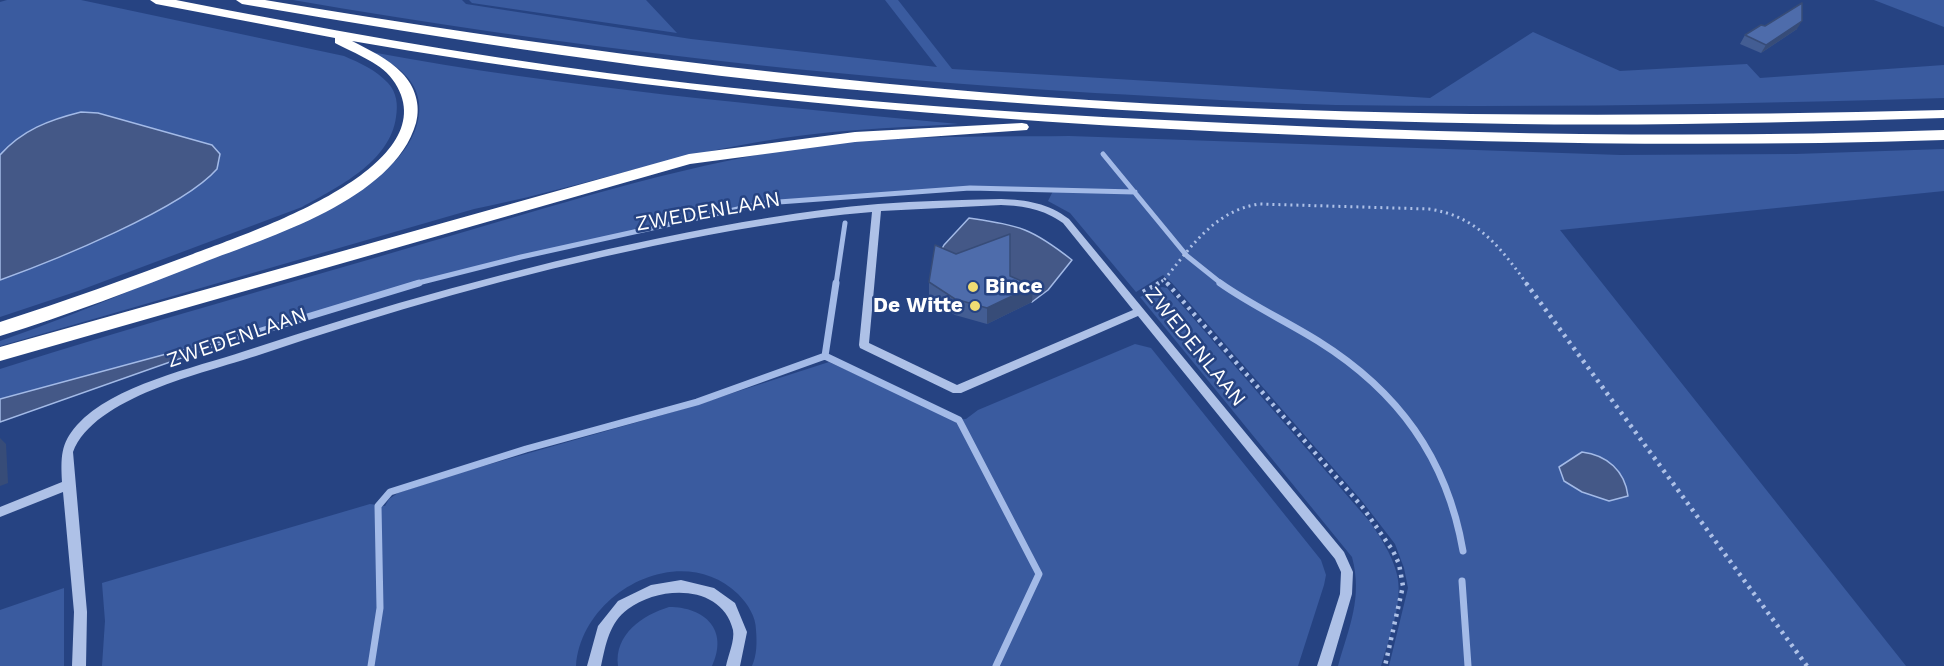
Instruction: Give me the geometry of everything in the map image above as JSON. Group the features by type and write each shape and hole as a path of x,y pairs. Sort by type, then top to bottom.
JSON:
{"highway":[{"path":"156,0 328,34 447,54 671,85 913,109 1125,124 1482,139 1830,140 1944,135"},
{"path":"242,0 452,36 632,60 920,90 1138,107 1582,120 1773,120 1944,114"},
{"path":"0,329 113,291 272,229 337,199 371,175 407,133 411,118 411,104 400,79 390,70 328,34"},
{"path":"0,354 689,159 777,143 896,132 1125,124"}],"street":[{"name":"ZWEDENLAAN","path":"79,666 80,588 68,485 67,452 71,440 97,413 120,399 252,352 404,303 615,250 744,224 877,207 1021,203 1050,209 1066,221 1340,556 1347,572 1346,594 1324,666"},
{"path":"877,207 864,345 957,390 1141,311"},
{"path":"0,512 68,485"},
{"path":"594,666 594,651 603,628 620,608 642,594 666,585 688,584 707,590 724,600 735,616 740,635 738,656 734,666"}],"path":[{"path":"1130,298 1164,280 1202,235 1233,208 1259,204 1435,210 1459,215 1477,224 1499,246 1807,666"},
{"path":"1164,280 1201,319 1386,537 1399,564 1403,586 1385,666"}],"shaded area":[{"path":"7,0 81,0 344,56 373,71 391,87 397,108 392,133 384,147 360,171 346,182 302,207 78,291 0,317 0,280 74,250 181,196 220,160 220,154 212,145 98,113 70,115 44,123 21,136 0,155 0,2"},
{"path":"293,0 462,0 466,4 691,39 937,67 885,0 898,0 952,69 1430,98 1533,32 1620,71 1747,64 1760,78 1944,65 1944,98 1640,105 1412,106 1306,104 1095,93 893,78 692,58 492,32"},
{"path":"469,0 646,0 677,33 472,3"},
{"path":"1874,0 1944,0 1944,27"},
{"path":"371,52 590,86 958,124 808,135 758,142 686,157 474,209 0,346 0,341 75,313 185,267 353,190 383,172 402,153 410,141 416,129 419,103 416,90 408,78 391,63"},
{"path":"81,112 98,113 212,145 220,154 217,169 176,201 147,217 83,247 0,280 0,155 17,139 37,127"},
{"path":"1069,136 1620,155 1796,154 1944,149 1944,191 1560,230 1906,666 1389,666 1408,588 1404,568 1395,544 1362,501 1172,283 1163,275 1136,292 1070,213 1048,201 1053,191 945,189 765,203 521,257 422,282 238,338 170,353 0,399 0,369 214,304 658,177 751,156 832,144 933,138"},
{"path":"969,218 1001,223 1034,234 1072,260 1048,290 1032,302 935,261 944,245"},
{"path":"1162,287 1167,288 1370,522 1385,545 1396,571 1399,594 1395,618 1381,666 1338,666 1355,599 1355,572 1352,557 1140,297"},
{"path":"238,338 0,422 0,399 170,353"},
{"path":"1135,344 1151,348 1321,560 1326,575 1324,585 1298,666 752,666 756,653 756,625 748,606 738,594 715,578 689,572 663,573 638,582 614,596 595,616 582,639 576,666 102,666 105,621 102,583 370,504 385,506 389,499 398,493 459,473 680,410 829,362 955,420 966,419 978,410"},
{"path":"1582,452 1599,457 1613,466 1623,479 1628,496 1609,501 1582,492 1564,481 1559,467"},
{"path":"64,588 64,666 0,666 0,610"},
{"path":"669,607 693,611 710,623 718,642 712,666 618,666 621,644 632,628 650,615"}],"building":[{"path":"1802,3 1802,21 1766,45 1745,35 1761,25 1765,26"},
{"path":"1010,234 1010,276 1033,286 987,308 955,299 929,282 935,245 956,254"}],"waterway":[{"path":"1103,154 1134,192"},
{"path":"414,284 521,257 765,203 970,188 1134,192"},
{"path":"1134,192 1187,256 1222,284"},
{"path":"836,284 845,223"},
{"path":"238,338 419,283"},
{"path":"825,356 836,283"},
{"path":"1220,283 1318,341 1347,361 1395,405 1431,457 1445,486 1463,551"},
{"path":"371,666 380,608 378,506 390,492 526,449 697,402 825,356"},
{"path":"825,356 959,420 1039,574 996,666"},
{"path":"1462,581 1468,666"}],"place":[{"name":"Bince","path":"973,287"},
{"name":"De Witte","path":"975,306"}]}
